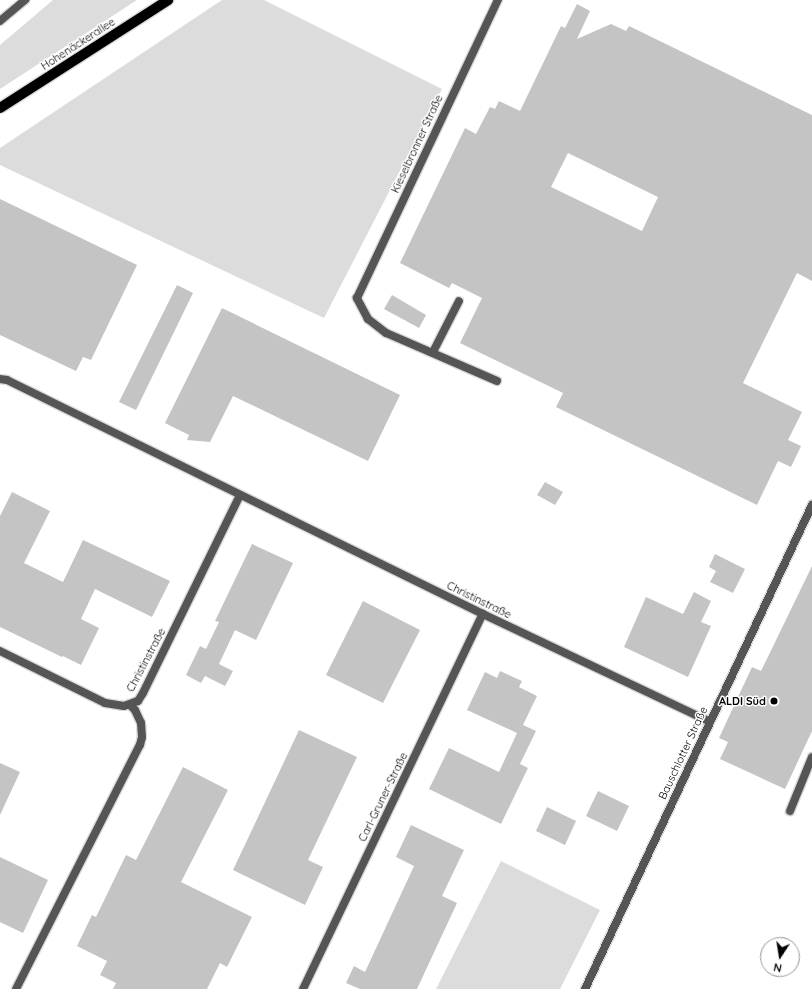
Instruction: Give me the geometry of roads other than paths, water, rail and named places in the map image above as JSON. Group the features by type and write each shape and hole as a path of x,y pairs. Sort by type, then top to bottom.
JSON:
{"main road":[{"name":"Hohenäckerallee","path":"0,108 168,0"}],"street":[{"path":"0,21 25,0"},
{"name":"Kieselbronner Straße","path":"433,352 386,333 368,319 357,298 498,0"},
{"path":"459,301 433,352 497,382"},
{"name":"Christinstraße","path":"0,379 7,380 483,614 710,722"},
{"name":"Christinstraße","path":"0,651 105,703 115,706 130,705 138,701 240,495"},
{"name":"Bauschlotter Straße","path":"585,989 812,505"},
{"name":"Carl-Gruner-Straße","path":"303,989 483,614"},
{"path":"16,989 140,744 142,737 141,723 135,710 130,705"},
{"path":"790,811 812,757"}],"place":[{"name":"ALDI Süd","path":"774,701"}]}
